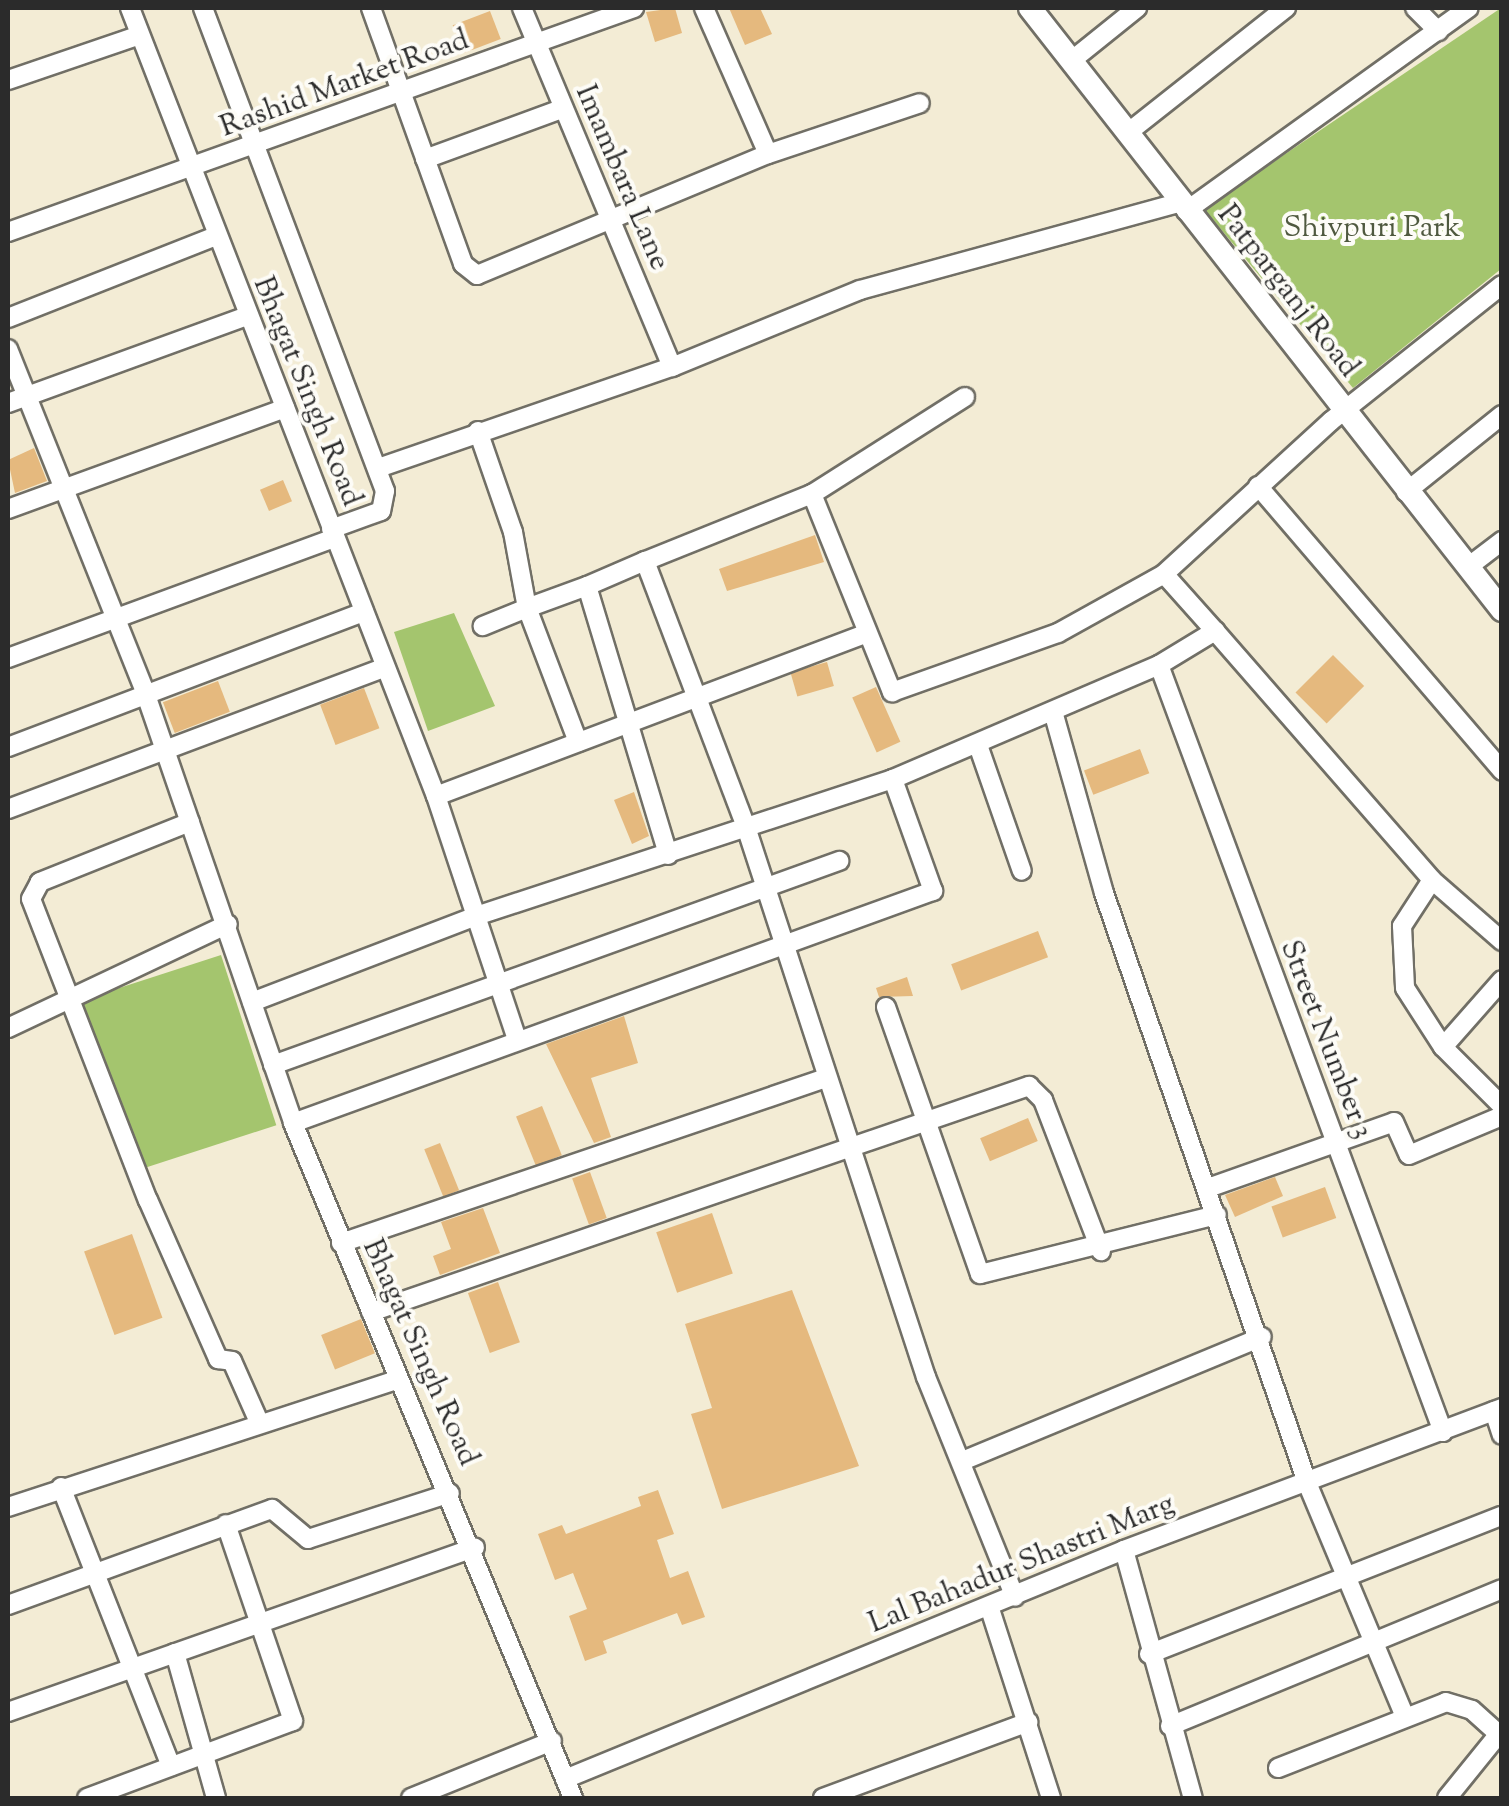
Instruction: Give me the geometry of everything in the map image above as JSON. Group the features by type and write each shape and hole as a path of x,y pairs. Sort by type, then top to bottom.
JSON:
{"street":[{"name":"Bhagat Singh Road","path":"130,8 188,172 436,796 472,918 516,1038"},
{"path":"8,658 333,533 381,510 378,468 203,8"},
{"path":"370,8 463,264 476,274 609,223 768,154 920,103"},
{"name":"Imambara Lane","path":"522,8 672,367"},
{"name":"Rashid Market Road","path":"8,232 188,172 634,8"},
{"path":"704,8 768,154"},
{"name":"Patparganj Road","path":"1030,8 1502,610"},
{"path":"1071,61 1137,8"},
{"path":"1130,131 1286,8"},
{"path":"1416,8 1438,31"},
{"path":"378,468 672,367 860,290 1184,206 1469,8"},
{"path":"8,80 140,35"},
{"path":"425,159 562,108"},
{"path":"8,318 214,237"},
{"path":"812,494 888,687 898,692 1073,626 1164,574 1258,486 1502,285"},
{"path":"17,400 247,316"},
{"name":"Bhagat Singh Road","path":"8,349 17,400 62,488 145,692 163,752 228,924 293,1123 340,1243 475,1548 574,1798"},
{"path":"483,626 812,494 965,397"},
{"path":"8,509 285,408"},
{"path":"1406,492 1502,415"},
{"path":"478,431 513,532 527,608 578,742"},
{"path":"1258,486 1502,771"},
{"path":"1468,567 1502,541"},
{"path":"645,561 694,699 747,830 824,1079 852,1148 926,1377 967,1459 1015,1596"},
{"path":"1164,574 1432,880 1502,941"},
{"path":"587,586 668,855"},
{"path":"8,746 363,612"},
{"path":"252,1002 472,918 747,830 893,778 1054,715 1159,665 1215,631"},
{"path":"436,796 867,633"},
{"name":"Street Number 3","path":"1159,665 1443,1432"},
{"path":"8,809 385,667"},
{"path":"1054,715 1104,894 1262,1336 1308,1485 1405,1717"},
{"path":"978,745 1022,870"},
{"path":"293,1123 516,1038 933,892 893,778"},
{"path":"190,822 34,886 69,1000 218,1359 232,1361 258,1422"},
{"path":"273,1065 494,982 839,861"},
{"path":"1432,880 1402,926 1398,954 1405,988 1443,1047 1502,1106"},
{"path":"8,1028 228,924"},
{"path":"1443,1047 1502,980"},
{"path":"886,1008 980,1274 1101,1251 1218,1215"},
{"path":"340,1243 824,1079"},
{"path":"371,1312 852,1148 1015,1088 1036,1091 1101,1251"},
{"path":"1208,1188 1394,1122 1409,1156 1502,1116"},
{"path":"967,1459 1262,1336"},
{"path":"8,1507 258,1422 400,1379"},
{"path":"1498,1410 1502,1435"},
{"name":"Lal Bahadur Shastri Marg","path":"565,1780 1124,1550 1308,1485 1498,1410"},
{"path":"61,1488 88,1572 171,1766"},
{"path":"8,1605 88,1572 278,1508 308,1539 450,1493"},
{"path":"1149,1654 1502,1516"},
{"path":"87,1798 202,1756 295,1716 226,1524"},
{"path":"8,1712 475,1548"},
{"path":"1124,1550 1149,1654 1193,1798"},
{"path":"1170,1726 1372,1638 1502,1589"},
{"path":"989,1606 1051,1798"},
{"path":"176,1653 216,1798"},
{"path":"1278,1768 1405,1717 1460,1702 1500,1734 1447,1798"},
{"path":"822,1798 1028,1722"},
{"path":"410,1798 552,1741"}],"green space":[{"name":"Shivpuri Park","path":"1501,8 1501,269 1353,388 1204,209"},
{"path":"454,613 495,706 428,731 394,632"},
{"path":"221,955 276,1125 134,1172 78,1001"}],"building":[{"path":"675,8 682,33 655,42 646,12"},
{"path":"729,8 760,8 772,34 745,45"},
{"path":"490,11 501,39 463,53 453,25"},
{"path":"34,448 47,481 15,493 8,460"},
{"path":"283,480 292,501 269,511 260,490"},
{"path":"815,535 824,562 727,591 719,569"},
{"path":"1333,655 1364,686 1327,724 1296,692"},
{"path":"827,662 834,686 797,697 790,672"},
{"path":"218,681 230,712 175,733 163,702"},
{"path":"876,687 900,742 877,752 852,698"},
{"path":"364,688 379,728 336,745 320,705"},
{"path":"1140,749 1149,773 1093,795 1084,771"},
{"path":"634,792 649,836 632,844 614,800"},
{"path":"1038,931 1048,957 961,990 951,964"},
{"path":"907,977 913,996 879,997 876,988"},
{"path":"624,1016 638,1063 591,1078 611,1137 594,1143 546,1044"},
{"path":"542,1106 562,1155 536,1166 516,1116"},
{"path":"1028,1118 1038,1141 990,1161 980,1138"},
{"path":"440,1143 459,1190 443,1197 424,1149"},
{"path":"590,1172 607,1218 589,1225 572,1178"},
{"path":"1275,1177 1283,1196 1235,1217 1225,1195"},
{"path":"1325,1187 1336,1218 1283,1238 1271,1206"},
{"path":"483,1208 500,1253 440,1275 433,1256 451,1249 441,1222"},
{"path":"712,1213 733,1274 677,1293 656,1232"},
{"path":"132,1234 162,1318 115,1335 84,1251"},
{"path":"498,1282 520,1342 490,1353 468,1293"},
{"path":"792,1290 859,1466 722,1509 691,1414 712,1408 685,1324"},
{"path":"361,1319 375,1353 335,1369 321,1335"},
{"path":"658,1490 674,1534 657,1540 670,1578 688,1571 705,1617 682,1625 677,1613 603,1641 607,1653 585,1661 569,1616 587,1609 573,1573 555,1580 538,1534 562,1525 566,1534 641,1506 638,1497"}]}
